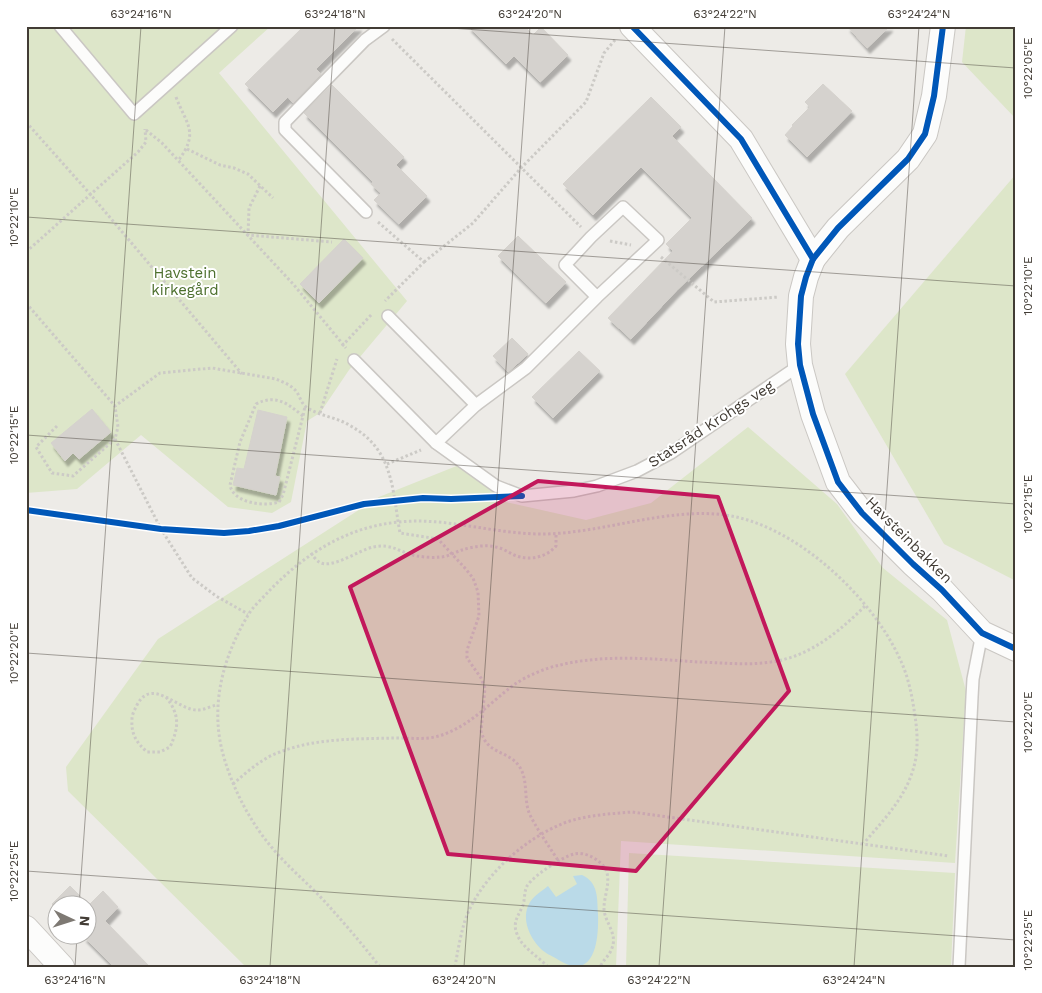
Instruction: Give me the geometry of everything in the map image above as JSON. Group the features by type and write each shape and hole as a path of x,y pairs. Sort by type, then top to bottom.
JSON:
{"street":[{"path":"800,365 798,344 801,296 813,259 838,228 908,159 925,134 934,96 943,26"},
{"path":"624,33 741,140 813,259"},
{"name":"Havsteinbakken","path":"800,365 813,414 838,482 862,513 942,590 982,633 1016,649"},
{"path":"26,928 62,967"}],"lane":[{"path":"60,26 134,114 232,26"},
{"path":"366,212 285,130 285,122 365,40 382,27"},
{"path":"436,443 476,405 526,368 597,297 658,240 623,207 565,265 597,297"},
{"path":"388,316 476,405"},
{"name":"Statsråd Krohgs veg","path":"354,360 436,443 496,486 522,496 566,492 597,486 637,471 671,453 800,365"},
{"path":"959,967 973,679 982,633"}],"path":[{"path":"382,27 591,237 650,248 714,302 801,296"},
{"path":"320,413 342,344 424,262 473,223 521,168 586,102 604,53 624,33"},
{"path":"170,82 188,121 190,135 187,149 178,161"},
{"path":"134,114 146,130 162,143 294,285 354,360"},
{"path":"26,122 91,195 242,374"},
{"path":"26,252 138,152 146,142 146,130"},
{"path":"187,149 220,165 248,174 273,198"},
{"path":"248,235 249,208 260,186"},
{"path":"366,212 424,262"},
{"path":"248,235 332,242"},
{"path":"26,303 115,406 118,427 115,438 73,476 52,474 36,447 57,426"},
{"path":"115,406 160,373 212,368 276,379 286,383 296,391 305,406 362,432 377,447 387,464 393,482 400,533 438,539 473,578 478,592 479,616 467,650 467,658 481,678 484,688 481,731 483,738 488,746 512,759 519,766 524,775 525,799 530,815 559,862"},
{"path":"303,416 289,404 278,400 266,399 256,404 240,442 230,485 231,492 245,500 264,504 279,502 283,495 303,416 305,406"},
{"path":"115,438 161,529 192,578 216,596 248,614"},
{"path":"387,464 436,443"},
{"path":"388,501 405,499"},
{"path":"380,967 326,903 274,850 250,818 233,784 223,757 218,728 217,705 223,669 248,614 287,572 311,553 331,541 354,532 398,522 441,521 540,534 619,525 680,514 724,514 742,518 775,530 798,544 834,572 866,605 883,627 900,658 908,682 916,724 917,754 909,786 892,811 864,843"},
{"path":"152,528 170,530"},
{"path":"311,553 319,562 326,564 338,562 358,552 374,547 392,546 415,556 441,557 480,546 497,547 516,556 528,558 552,552 556,546 556,533"},
{"path":"233,784 264,760 279,752 312,743 347,739 429,738 446,734 464,725 516,683 559,665 617,658 745,664 790,658 811,648 846,625 866,605"},
{"path":"166,697 176,714 177,732 170,748 160,752 147,752 137,743 132,730 132,715 140,699 151,693 161,694 187,708 198,710 217,705"},
{"path":"456,967 466,916 484,884 510,858 542,834 565,823 589,817 632,812 964,858"},
{"path":"548,967 521,942 515,926 516,918 523,905 527,887 533,878 574,854 592,857 600,862 606,870 608,879 604,908 606,921 614,934 614,940 612,949 600,967"}],"highlighted area":[{"path":"538,481 718,497 789,691 636,871 448,854 350,587"}],"green space":[{"name":"Havstein kirkegård","path":"26,26 271,26 219,73 407,301 349,370 320,413 307,421 291,502 272,513 228,507 141,435 77,489 26,493"},
{"path":"966,26 1016,26 1016,119 962,62"},
{"path":"1016,174 1016,581 944,544 845,374"},
{"path":"748,427 837,504 883,568 947,620 966,691 955,863 621,841 616,967 246,967 68,791 66,767 158,639 379,497 459,465 506,502 586,520 651,503"},
{"path":"629,853 955,873 951,967 626,967"}],"water":[{"path":"582,875 592,882 596,892 598,925 592,956 586,963 579,966 569,965 541,949 530,934 526,916 530,901 548,886 556,897 577,884 573,876"}],"building":[{"path":"304,26 359,26 316,69 321,74 293,103 288,97 273,112 245,84"},
{"path":"468,26 524,26 533,35 541,27 568,55 540,82 514,56 506,64"},
{"path":"847,26 890,26 867,48"},
{"path":"823,84 852,111 807,157 785,135 810,107 805,102"},
{"path":"332,85 404,157 396,165 427,196 399,224 374,200 381,193 371,184 373,182 304,113"},
{"path":"651,97 681,127 672,136 752,218 677,290 631,339 608,318 673,251 666,244 692,218 641,167 593,215 563,184"},
{"path":"518,236 566,282 546,303 498,256"},
{"path":"344,239 363,258 319,303 300,284"},
{"path":"512,338 528,354 508,372 493,356"},
{"path":"579,351 600,371 553,418 532,397"},
{"path":"92,409 111,432 79,459 73,453 65,461 51,443"},
{"path":"258,410 287,417 275,476 280,477 276,495 233,485 237,468 244,469"},
{"path":"70,886 80,896 60,896"},
{"path":"103,891 118,907 105,921 150,967 114,967 93,946 98,946 98,896"}],"cycle path":[{"path":"632,26 741,139 813,259 801,296 798,344 800,365 813,414 838,482 862,513 942,590 982,633 1016,649"},
{"path":"813,259 838,228 908,159 925,134 934,96 943,26"},
{"path":"26,510 161,529 224,533 279,526 364,504 423,498 451,499 522,496"}]}
